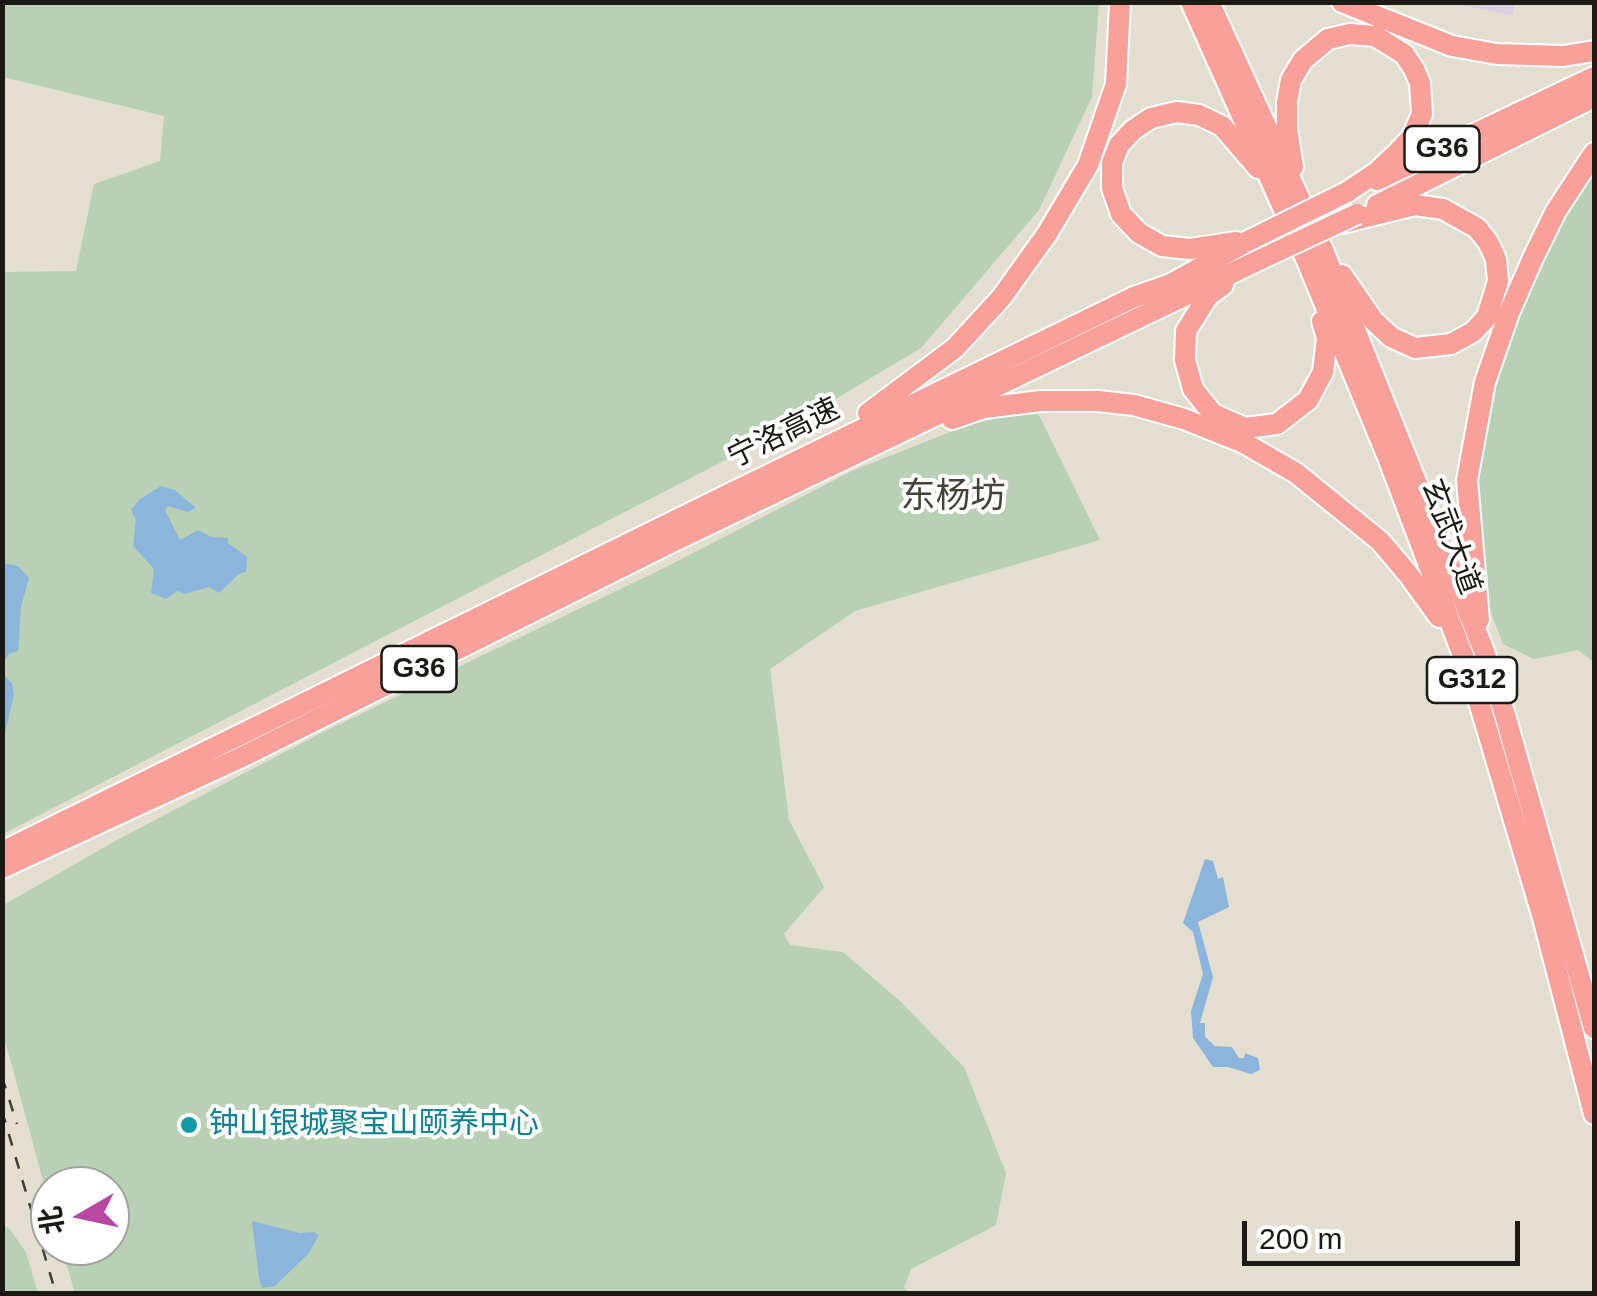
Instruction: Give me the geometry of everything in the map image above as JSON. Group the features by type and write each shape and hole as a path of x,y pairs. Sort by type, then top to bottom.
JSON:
{"highway":[{"path":"724,496 886,402 955,348 1002,298 1047,234 1088,165 1116,84 1120,2"},
{"name":"玄武大道","path":"1191,2 1307,261 1389,460 1473,682 1594,1114"},
{"name":"玄武大道","path":"1208,2 1306,216 1484,651 1506,715 1594,1028"},
{"path":"1342,2 1452,46 1531,55 1594,51"},
{"path":"1347,192 1397,153 1412,137 1422,114 1420,83 1404,54 1375,36 1350,34 1318,45 1292,80 1286,129 1306,216 1349,288 1372,320 1391,337 1415,348 1451,344 1473,332 1488,317 1498,281 1496,260 1477,228 1442,210 1414,205 1358,216"},
{"name":"宁洛高速","path":"2,868 261,747 833,464 1358,216 1542,112 1594,77"},
{"name":"宁洛高速","path":"2,852 724,496 1134,297 1171,284 1347,192 1542,112 1594,97"},
{"path":"1248,241 1190,249 1162,246 1138,233 1121,214 1112,188 1112,164 1119,145 1151,118 1177,112 1199,115 1222,126 1273,185"},
{"path":"1484,651 1469,526 1468,480 1473,437 1509,313 1560,205 1594,153"},
{"path":"1257,261 1208,296 1186,331 1186,360 1193,389 1212,414 1245,428 1277,424 1308,400 1322,372 1327,338 1307,261"},
{"path":"833,464 997,406 1098,401 1134,405 1184,419 1244,443 1296,473 1380,541 1436,612 1473,682"}],"shaded area":[{"path":"1515,2 1513,15 1450,3"}],"green space":[{"path":"3,3 1099,3 1092,97 1039,210 921,348 787,428 3,834 3,272 76,271 94,184 160,161 164,116 3,77"},
{"path":"1594,169 1594,662 1578,650 1534,659 1503,644 1482,590 1474,511 1483,427 1523,294 1573,193"},
{"path":"1036,409 1100,540 855,611 770,669 789,820 824,887 784,934 790,945 843,952 900,1001 964,1067 1006,1173 996,1225 911,1269 904,1288 910,1293 75,1293 67,1266 130,1266 130,1166 39,1166 3,1033 2,906 117,840 323,732 662,569 854,470 968,425"},
{"path":"3,1226 9,1228 26,1252 38,1293 3,1293"}],"water":[{"path":"161,486 175,490 196,508 188,512 168,506 165,510 180,540 198,530 212,537 228,538 228,543 247,557 246,572 219,593 209,587 185,594 177,591 166,599 151,593 154,569 133,546 136,520 131,510"},
{"path":"3,563 18,566 29,578 21,607 18,651 9,654 4,662 4,675 12,683 14,694 3,743"},
{"path":"1205,859 1213,861 1218,879 1223,877 1229,907 1198,922 1213,977 1200,1023 1205,1023 1205,1037 1215,1046 1232,1047 1239,1058 1244,1058 1245,1053 1258,1058 1260,1070 1251,1074 1213,1067 1193,1038 1191,1011 1203,974 1193,932 1183,923"},
{"path":"252,1221 319,1235 309,1253 275,1286 262,1288"}],"railway":[{"path":"2,1077 17,1124"},
{"path":"2,1111 56,1294"}],"place":[{"name":"钟山银城聚宝山颐养中心","path":"189,1125"}],"district":[{"name":"东杨坊","path":"953,497"}]}
